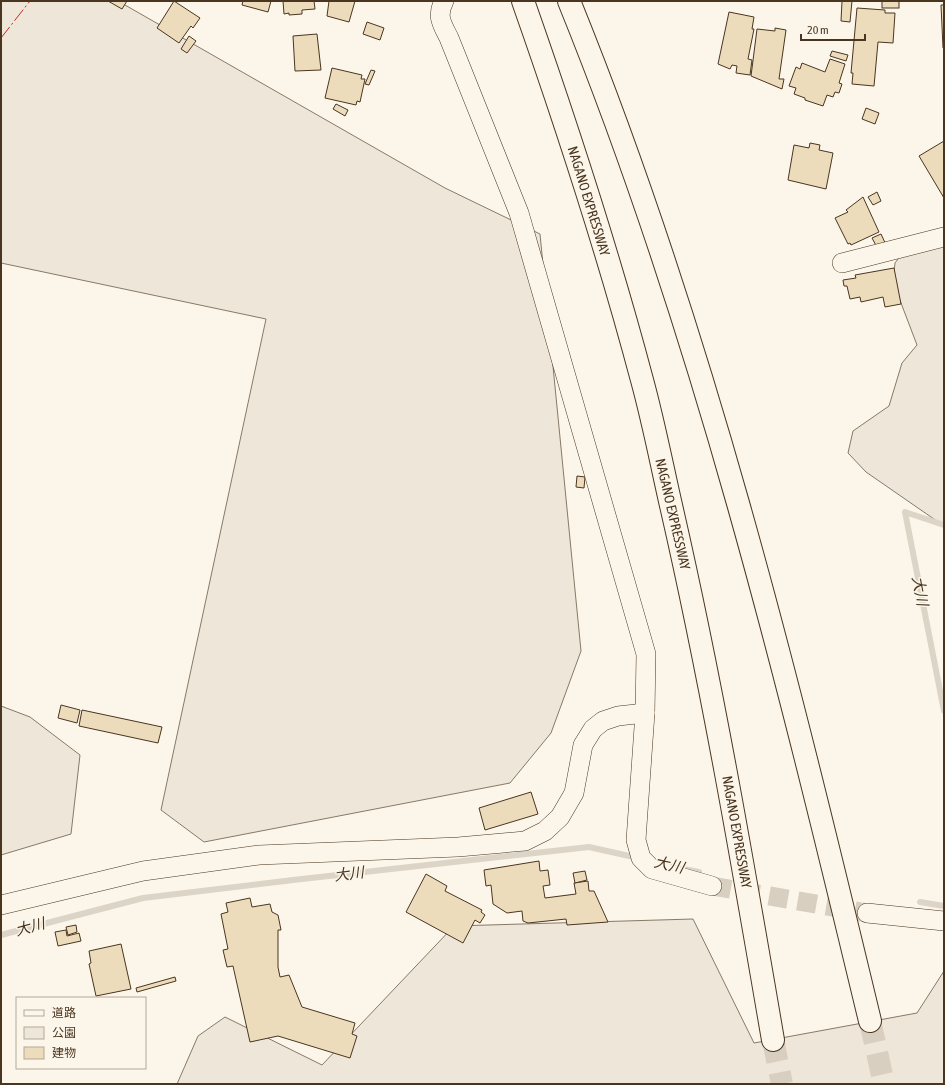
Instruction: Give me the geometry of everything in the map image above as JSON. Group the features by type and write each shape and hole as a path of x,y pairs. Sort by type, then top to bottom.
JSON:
{"highway":[{"name":"NAGANO EXPRESSWAY","path":"523,1 557,98 599,231 643,382 685,564 721,737 773,1040"},
{"path":"569,1 596,68 649,213 702,376 747,532 799,725 870,1021"}],"street":[{"path":"444,1 439,10 441,23 449,38 519,213 646,654 645,713 636,840 641,858 652,869 712,886"},
{"path":"842,262 944,237"},
{"path":"1,905 143,871 259,855 458,847 525,841 545,831 560,817 574,793 583,745 593,729 603,721 618,716 645,713"},
{"path":"867,913 944,921"}],"green space":[{"path":"1,1 118,1 445,188 540,234 581,651 551,733 510,783 204,842 161,810 266,319 1,263"},
{"path":"944,240 944,526 866,472 848,453 853,431 889,406 902,363 917,345 893,282 895,263 907,247"},
{"path":"1,706 30,717 80,755 71,834 1,855"},
{"path":"693,919 754,1043 917,1013 944,971 944,1084 177,1084 198,1036 225,1017 322,1065 454,926"}],"building":[{"path":"108,1 127,1 122,9"},
{"path":"174,1 200,18 193,28 191,26 179,43 157,28"},
{"path":"243,1 271,1 268,12 242,5"},
{"path":"283,1 314,1 315,9 302,10 302,14 284,14"},
{"path":"329,1 355,1 349,22 327,16"},
{"path":"842,1 852,1 850,22 841,21"},
{"path":"882,1 899,1 899,8 882,8"},
{"path":"941,5 944,5 944,48 943,48"},
{"path":"857,8 885,10 885,13 895,13 893,43 878,42 874,86 852,84 853,73 851,73"},
{"path":"729,12 754,17 752,29 754,29 748,59 752,60 750,75 736,73 737,66 732,65 730,69 718,64"},
{"path":"367,22 384,28 380,40 363,34"},
{"path":"775,28 786,30 779,79 784,79 782,89 751,76 757,29 775,31"},
{"path":"317,34 321,70 295,71 293,36"},
{"path":"189,36 196,41 187,53 181,49"},
{"path":"832,51 848,55 846,61 830,56"},
{"path":"830,59 845,64 839,83 842,84 839,93 835,92 833,97 827,95 823,106 805,100 805,98 794,94 796,88 789,86 796,67 800,69 802,63 825,72"},
{"path":"332,68 362,75 361,79 365,79 360,102 357,101 356,105 325,98"},
{"path":"371,70 375,71 369,85 365,84"},
{"path":"336,104 348,110 345,116 333,109"},
{"path":"866,108 879,113 875,124 862,119"},
{"path":"944,141 944,198 919,156"},
{"path":"810,143 820,145 819,150 833,153 826,189 788,180 794,145 809,148"},
{"path":"877,192 881,201 873,205 868,197"},
{"path":"863,197 879,232 851,245 850,243 848,244 835,218 848,212 846,210"},
{"path":"881,234 887,247 879,251 872,238"},
{"path":"894,268 901,304 885,307 883,297 861,302 860,297 850,299 847,286 844,286 843,280 856,278 855,275"},
{"path":"577,476 585,477 584,488 576,487"},
{"path":"61,705 80,710 77,723 58,718"},
{"path":"82,710 162,727 158,743 79,726"},
{"path":"531,792 538,814 485,830 479,808"},
{"path":"539,861 540,871 548,870 550,885 543,886 545,898 576,894 574,883 588,881 589,891 594,891 608,922 567,925 566,919 528,923 523,921 522,911 507,913 493,904 491,885 486,886 484,870"},
{"path":"585,871 587,880 575,883 573,873"},
{"path":"426,874 447,886 445,891 482,910 481,912 485,915 480,923 475,920 463,943 406,912"},
{"path":"250,898 252,907 270,904 272,912 278,915 281,930 278,930 278,967 280,977 289,975 302,1007 355,1023 352,1034 357,1036 350,1058 278,1036 250,1042 233,966 227,967 223,950 228,949 221,914 228,912 226,903"},
{"path":"76,925 77,932 68,935 66,927"},
{"path":"66,930 67,936 79,933 81,941 58,946 55,932"},
{"path":"121,944 131,989 96,996 89,964 91,963 89,951"},
{"path":"175,977 176,981 137,992 136,988"}],"waterway":[{"name":"大川","path":"944,525 905,512 944,711"},
{"name":"大川","path":"1,935 143,898 589,847 638,858"},
{"name":"大川","path":"684,869 699,872"},
{"name":"大川","path":"920,902 944,906"}],"tunnel":[{"path":"712,886 867,913"},
{"path":"870,1021 884,1084"},
{"path":"773,1040 782,1084"}],"power":[{"path":"1,38 30,1"}]}
